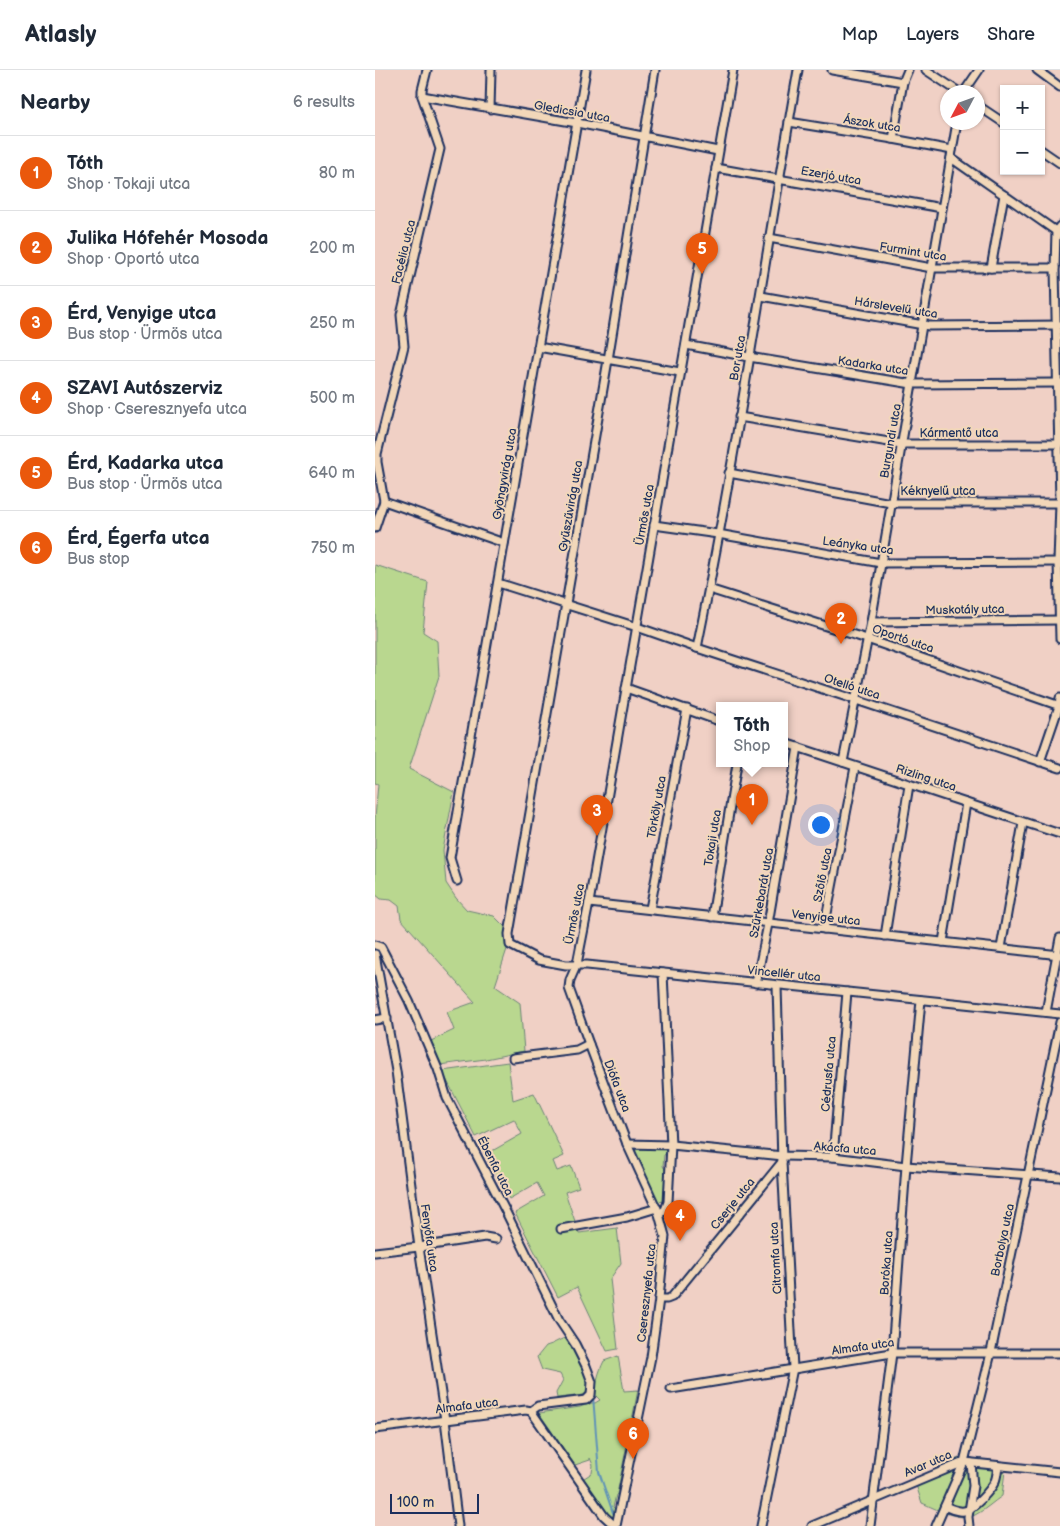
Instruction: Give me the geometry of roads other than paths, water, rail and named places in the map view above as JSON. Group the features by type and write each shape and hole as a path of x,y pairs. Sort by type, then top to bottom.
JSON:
{"street":[{"path":"422,96 427,70"},
{"path":"490,109 491,70"},
{"name":"Gyöngyvirág utca","path":"457,881 450,858 586,70"},
{"name":"Gyűszűvirág utca","path":"510,945 509,934 608,360 655,70"},
{"name":"Ürmös utca","path":"577,964 733,70"},
{"name":"Bor utca","path":"697,648 761,296 798,70"},
{"path":"832,70 903,82"},
{"path":"893,139 903,82 908,70"},
{"path":"927,70 949,85"},
{"path":"969,85 979,70"},
{"path":"1037,70 1060,86"},
{"name":"Gledicsia utca","path":"422,96 577,123 719,151"},
{"name":"Facélia utca","path":"375,528 384,501 376,454 404,346 401,315 441,149 422,96"},
{"path":"985,111 1000,121"},
{"name":"Ászok utca","path":"789,122 952,150"},
{"name":"Burgundi utca","path":"843,762 871,622 956,130"},
{"path":"1045,153 1060,163"},
{"path":"951,158 1059,230 1055,268 1058,325 1060,638"},
{"name":"Ezerjó utca","path":"716,168 942,208"},
{"path":"991,268 1004,195"},
{"name":"Furmint utca","path":"769,238 932,268 1055,268"},
{"name":"Hárslevelű utca","path":"761,296 929,326 1058,325"},
{"name":"Kadarka utca","path":"686,345 912,384 1058,383"},
{"path":"537,347 681,372"},
{"name":"Kármentő utca","path":"739,417 901,444 1059,444"},
{"name":"Kéknyelű utca","path":"729,473 891,502 1060,503"},
{"path":"384,501 504,543"},
{"name":"Leányka utca","path":"655,525 718,534 881,563 1059,562"},
{"name":"Otelló utca","path":"498,583 637,627 1060,768"},
{"name":"Oportó utca","path":"709,589 867,639 1060,706"},
{"name":"Muskotály utca","path":"871,622 1059,620"},
{"path":"626,688 716,720"},
{"path":"1041,762 1060,706 1060,698"},
{"name":"Törköly utca","path":"650,909 687,709"},
{"name":"Rizling utca","path":"788,744 1060,834"},
{"name":"Szürkebarát utca","path":"756,983 798,747"},
{"name":"Tokaji utca","path":"712,917 737,767"},
{"name":"Szőlő utca","path":"824,929 855,767"},
{"path":"885,936 909,785"},
{"path":"943,942 966,804"},
{"path":"1001,948 1023,823"},
{"name":"Venyige utca","path":"589,903 1058,955"},
{"path":"1046,1012 1060,938"},
{"name":"Ébenfa utca","path":"375,945 381,947 409,1001 438,1069 447,1098 559,1320 575,1344 586,1366 592,1382 591,1396 589,1398"},
{"name":"Vincellér utca","path":"510,945 539,960 566,965 577,964 1060,1014"},
{"name":"Fenyőfa utca","path":"375,954 396,1070 458,1526"},
{"name":"Diófa utca","path":"577,964 570,980 569,988 627,1144 658,1211"},
{"path":"561,1229 665,1210 668,1202 671,1145 663,973"},
{"name":"Citromfa utca","path":"761,1526 793,1368 777,986"},
{"name":"Cédrusfa utca","path":"833,1157 847,992"},
{"name":"Boróka utca","path":"870,1526 875,1499 892,1353 921,1000"},
{"path":"375,1020 387,1018"},
{"name":"Borbolya utca","path":"969,1526 968,1517 973,1486 968,1462 1060,1022"},
{"path":"513,1058 577,1050 589,1044"},
{"name":"Akácfa utca","path":"627,1144 671,1145 783,1159 833,1157 906,1166 1060,1177"},
{"name":"Cserje utca","path":"659,1299 672,1297 783,1159"},
{"name":"Cseresznyefa utca","path":"616,1526 651,1358 659,1299 665,1243 663,1225 658,1211"},
{"path":"375,1252 485,1237 496,1239"},
{"name":"Almafa utca","path":"671,1389 892,1353 1060,1353"},
{"name":"Almafa utca","path":"375,1429 526,1410 531,1411 538,1406 589,1398"},
{"path":"531,1411 604,1516 616,1526"},
{"path":"936,1526 968,1462"},
{"name":"Avar utca","path":"813,1526 968,1462 1060,1472"},
{"path":"945,1506 959,1511 970,1509 992,1486 995,1481 997,1466"}],"waterway":[{"path":"593,1396 599,1472 613,1513"}],"place":[{"name":"Érd, Kadarka utca","path":"702,274"},
{"name":"Julika Hófehér Mosoda","path":"841,644"},
{"name":"Tóth","path":"752,825"},
{"name":"Érd, Venyige utca","path":"597,836"},
{"name":"SZAVI Autószerviz","path":"680,1241"},
{"name":"Érd, Égerfa utca","path":"633,1459"}]}
